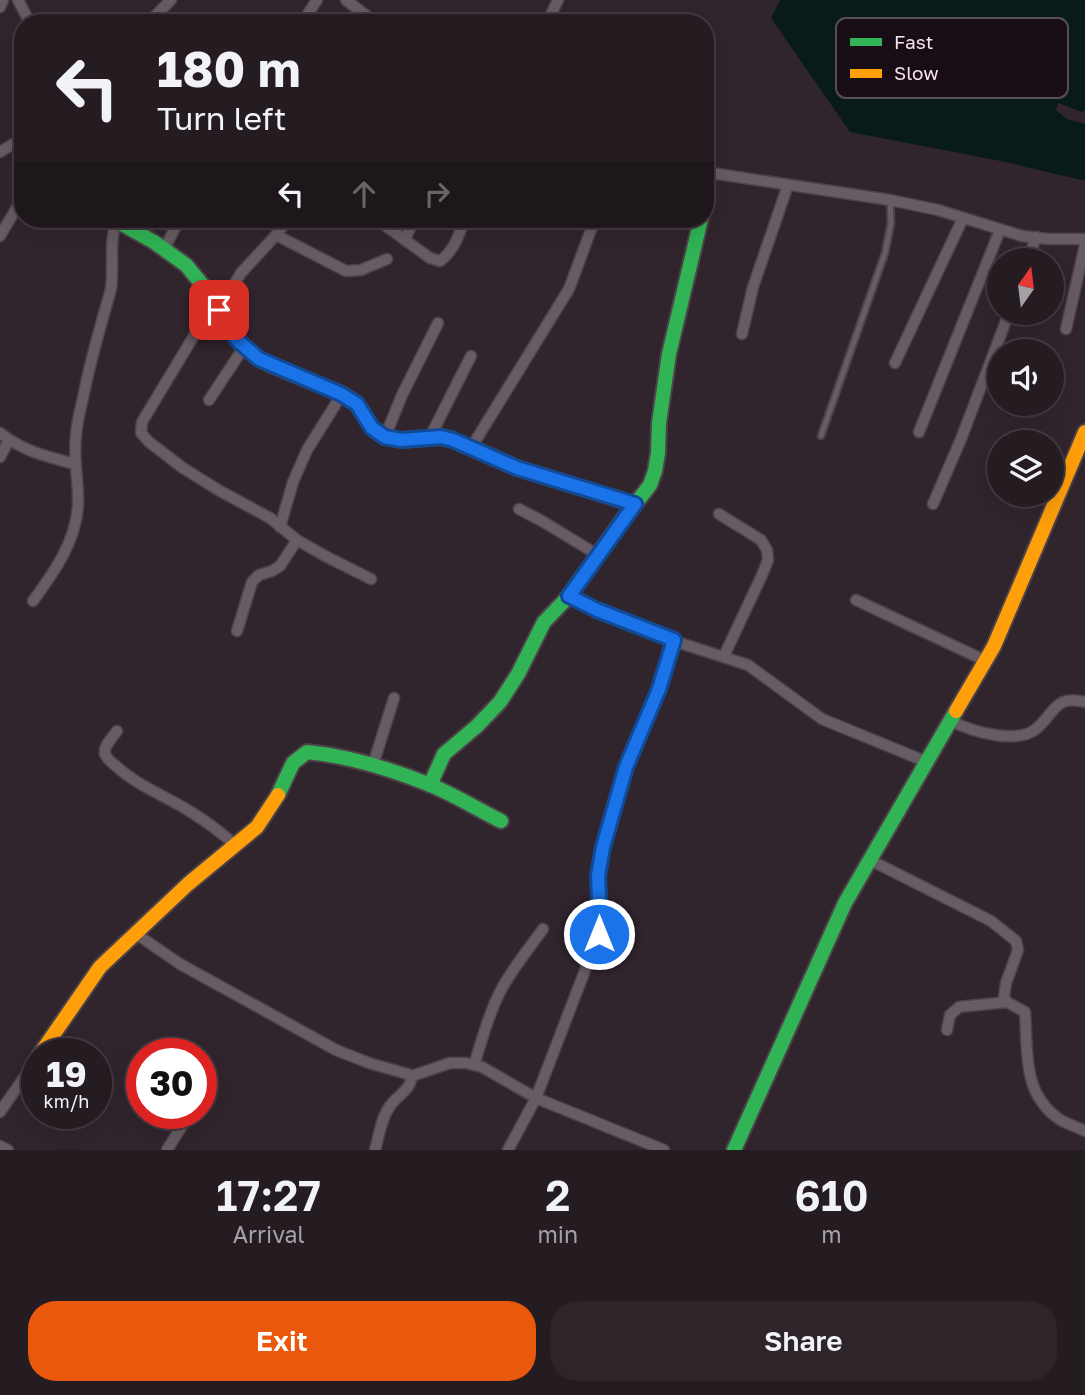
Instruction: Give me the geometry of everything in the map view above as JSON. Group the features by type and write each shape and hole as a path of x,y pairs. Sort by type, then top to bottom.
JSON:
{"street":[{"path":"0,7 3,0"},
{"path":"157,14 171,0"},
{"path":"346,0 364,14"},
{"path":"714,173 890,200 938,210 1022,236 1085,239"},
{"path":"742,334 752,287 788,185"},
{"path":"0,236 14,212"},
{"path":"895,363 963,218"},
{"path":"33,601 73,535 78,506 76,434 92,357 111,289 113,228"},
{"path":"128,228 186,265 210,294 237,340 244,347 271,366 341,394 357,404 372,428 385,437 401,440 441,437 453,440 517,468 635,504"},
{"path":"164,249 175,228"},
{"path":"282,228 241,274 221,314 195,334 142,422 141,433 183,468 219,491 253,508 297,540 371,579"},
{"path":"388,228 430,258 440,261 458,240 461,228"},
{"path":"405,240 410,228"},
{"path":"471,448 569,289 592,228"},
{"path":"429,785 444,754 500,702 518,674 544,622 569,596 650,485 658,453 669,354 699,228"},
{"path":"919,432 1000,230"},
{"path":"276,235 346,271 361,270 387,259"},
{"path":"1032,248 1036,237"},
{"path":"1066,329 1085,245"},
{"path":"385,437 398,402 438,323"},
{"path":"933,504 1004,326"},
{"path":"209,400 244,347"},
{"path":"430,437 471,356"},
{"path":"280,527 293,482 307,450 341,394"},
{"path":"734,1150 845,903 994,646 1085,432"},
{"path":"0,433 22,448 75,464"},
{"path":"0,457 9,440"},
{"path":"519,509 598,555"},
{"path":"719,514 761,540 767,550 768,560 724,656"},
{"path":"237,631 253,582 259,575 279,566 297,540"},
{"path":"569,596 674,640 748,665 822,719 927,762"},
{"path":"856,600 986,662"},
{"path":"508,1150 536,1098 599,934 602,918 598,876 603,847 626,767 659,689 674,640"},
{"path":"373,765 394,698"},
{"path":"951,721 967,729 1016,736 1036,729 1064,700 1085,702"},
{"path":"117,731 104,751 111,761 143,787 206,821 235,845"},
{"path":"51,1038 100,967 188,884 257,827 276,800 293,763 300,755 307,752 318,753 373,765 429,785 501,821"},
{"path":"870,860 991,921 1016,941 1018,950 1004,998 1025,1012 1027,1062 1033,1087 1042,1103 1060,1120 1085,1131"},
{"path":"474,1065 489,1017 506,980 543,929"},
{"path":"135,933 180,964 336,1050 412,1076"},
{"path":"947,1030 950,1015 958,1007 1007,1002"},
{"path":"412,1076 450,1063 482,1067 536,1098 664,1150"},
{"path":"375,1150 387,1110 412,1081 412,1076"},
{"path":"0,1112 21,1081"},
{"path":"0,1089 11,1095"},
{"path":"167,1150 180,1129"},
{"path":"0,1146 8,1150"}],"lane":[{"path":"821,436 885,253 891,223 890,200"}],"shaded area":[{"path":"780,0 1085,0 1085,110 1082,112 1058,103 1056,110 1067,119 1085,124 1085,181 1006,162 850,132 771,18"}],"traffic: fast":[{"path":"129,228 186,265 210,294 244,347 271,365 342,394 357,404 372,428 385,437 401,440 441,437 453,440 517,468 634,504"},
{"path":"430,785 444,754 500,702 518,674 544,622 569,596 650,485 658,453 659,423 669,354 699,228"},
{"path":"734,1150 845,903 956,711"},
{"path":"278,795 293,763 307,752 353,760 399,773 437,788 501,821"}],"traffic: slow":[{"path":"956,711 994,646 1085,432"},
{"path":"51,1038 100,967 188,884 257,827 278,795"}],"route":[{"path":"219,310 237,340 259,359 341,394 357,404 372,428 385,437 401,440 441,437 453,440 517,468 635,504 569,596 674,640 659,689 626,767 603,847 598,876 602,918 599,934"}]}
